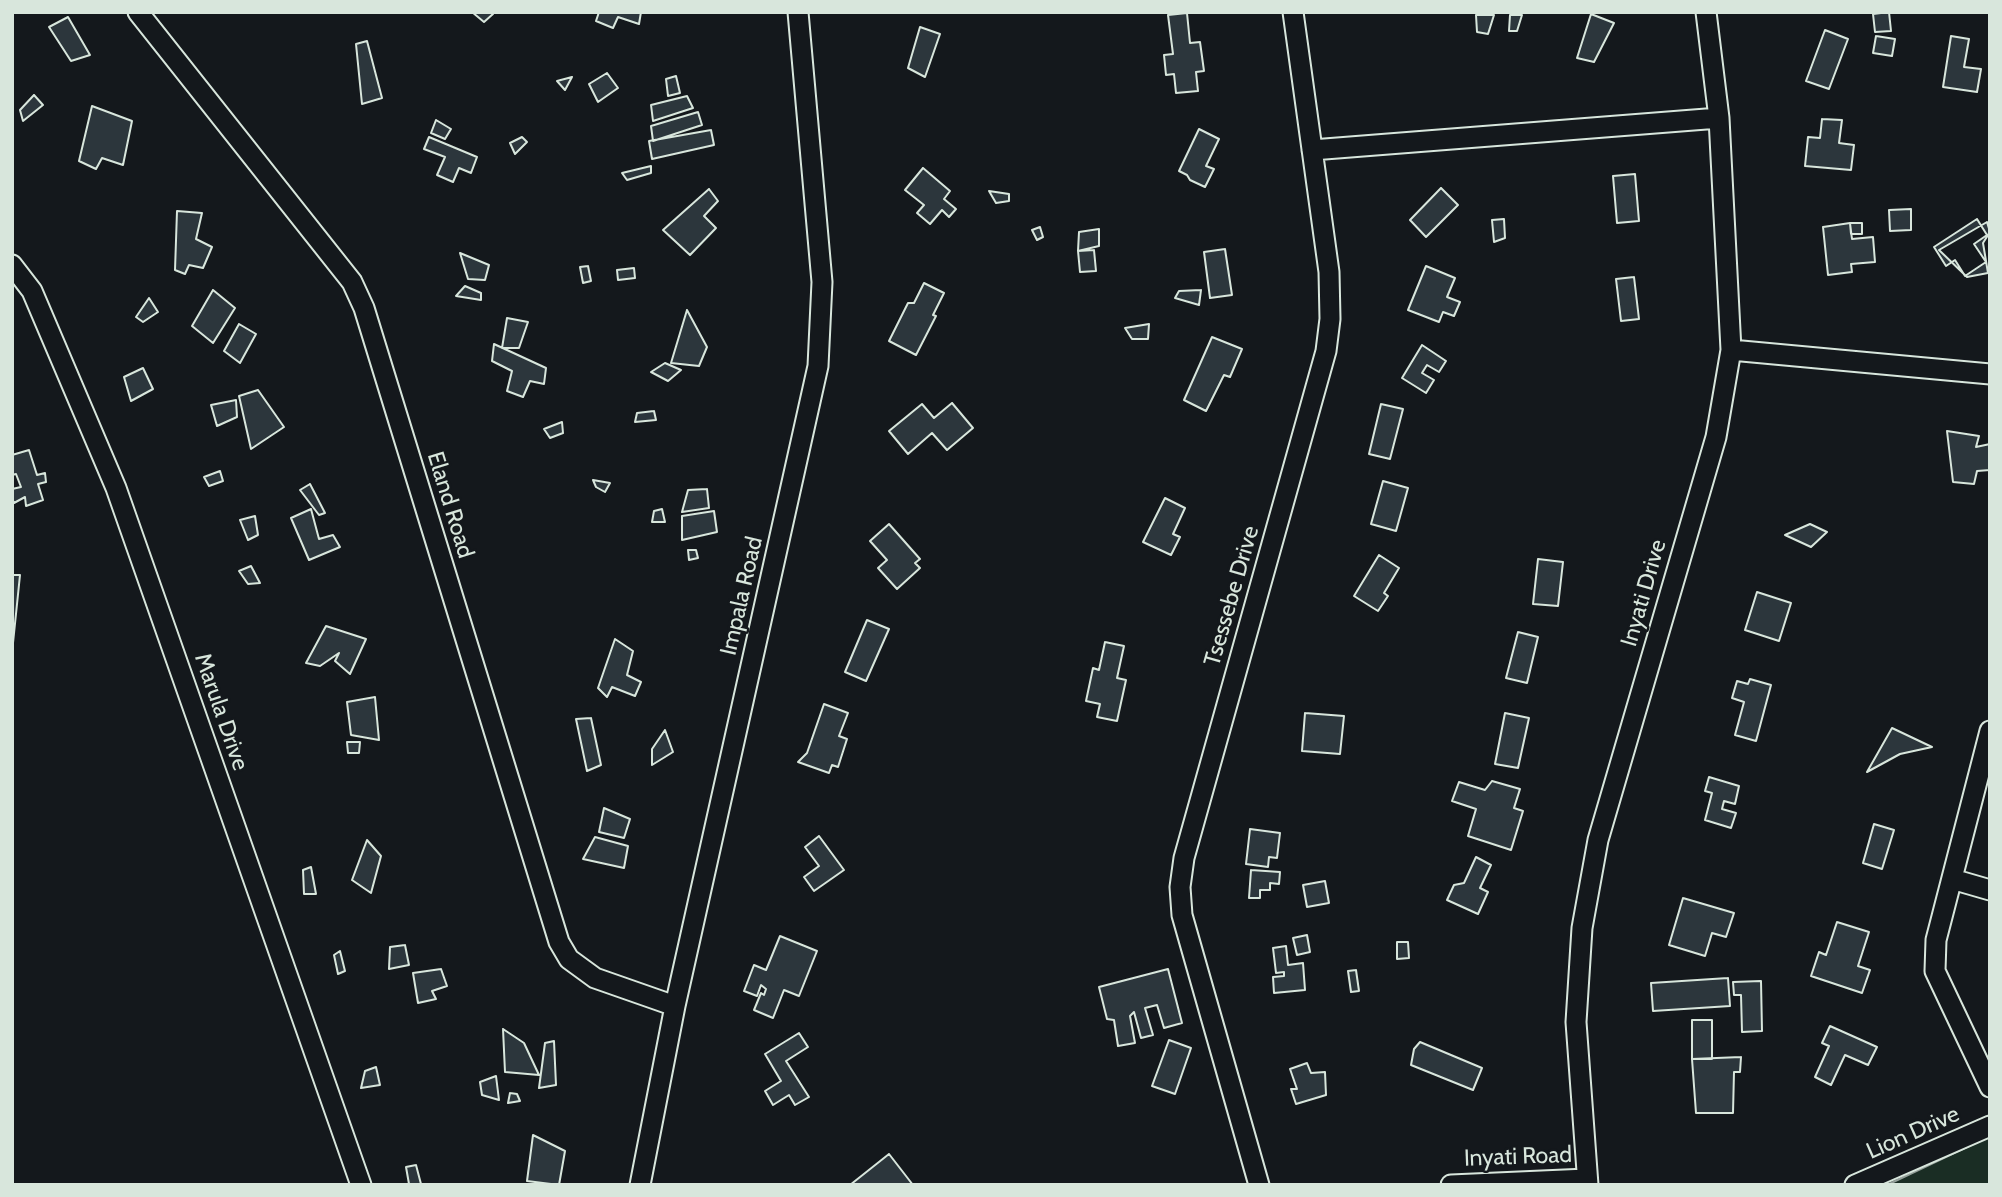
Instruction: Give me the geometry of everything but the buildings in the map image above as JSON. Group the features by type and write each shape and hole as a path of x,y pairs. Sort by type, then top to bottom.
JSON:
{"street":[{"name":"Eland Road","path":"138,12 352,282 364,308 559,942 569,959 595,978 675,1006"},
{"name":"Impala Road","path":"640,1185 675,1006 818,366 822,282 798,12"},
{"name":"Tsessebe Drive","path":"1259,1185 1182,915 1181,887 1184,858 1326,351 1330,318 1329,272 1293,12"},
{"name":"Inyati Drive","path":"1588,1182 1576,1022 1582,928 1598,841 1716,437 1731,350 1719,118 1706,12"},
{"path":"1312,150 1719,118"},
{"name":"Marula Drive","path":"12,265 32,291 116,488 361,1185"},
{"path":"1731,350 1990,374"},
{"path":"1990,731 1936,940 1935,971 1990,1087"},
{"path":"1952,879 1990,890"},
{"name":"Lion Drive","path":"1856,1184 1990,1126"},
{"name":"Inyati Road","path":"1451,1185 1588,1182"}],"green space":[{"path":"1990,1136 1990,1185 1887,1185"}]}
